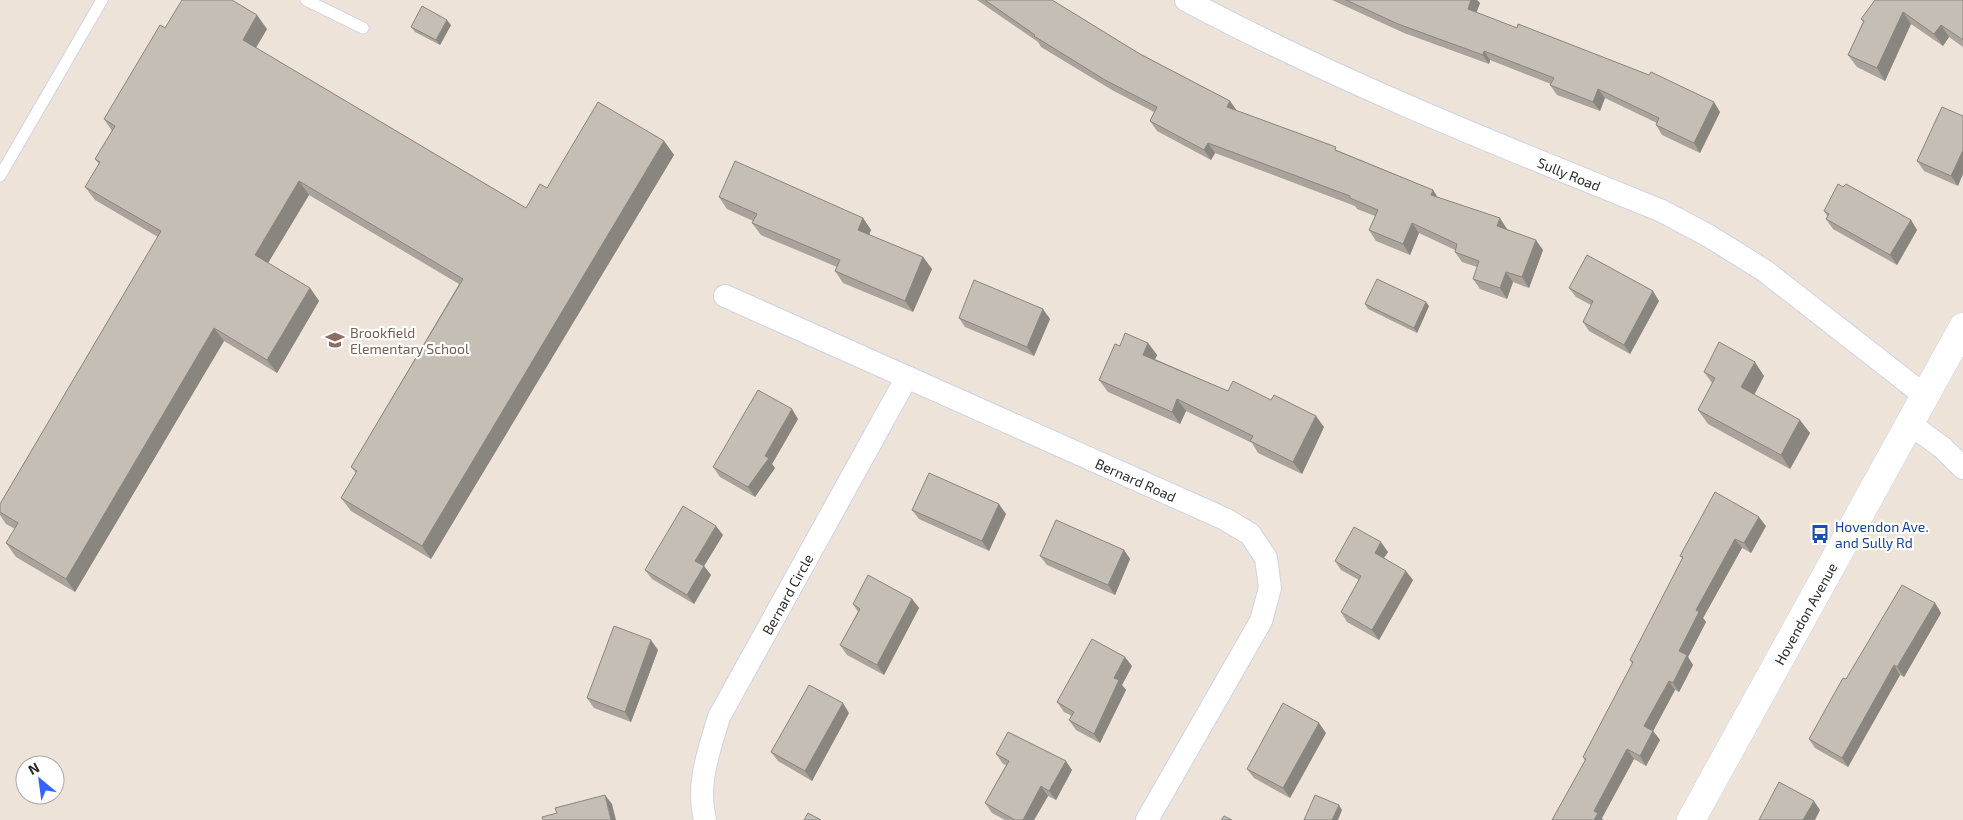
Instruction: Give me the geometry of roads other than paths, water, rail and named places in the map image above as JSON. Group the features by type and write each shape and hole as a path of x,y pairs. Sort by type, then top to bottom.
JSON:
{"street":[{"name":"Sully Road","path":"1186,0 1252,36 1329,72 1662,211 1709,236 1765,271 1924,395"},
{"name":"Bernard Road","path":"725,296 1225,519 1250,534 1266,558 1270,588 1261,621 1147,820"},
{"name":"Hovendon Avenue","path":"1691,820 1963,327"},
{"name":"Bernard Circle","path":"705,820 702,809 702,775 719,717 907,377"},
{"path":"1910,424 1943,448 1963,468"}],"lane":[{"path":"0,176 102,0"},
{"path":"306,0 363,28"}],"place":[{"name":"Brookfield Elementary School","path":"335,340"},
{"name":"Hovendon Ave. and Sully Rd","path":"1820,534"}]}
